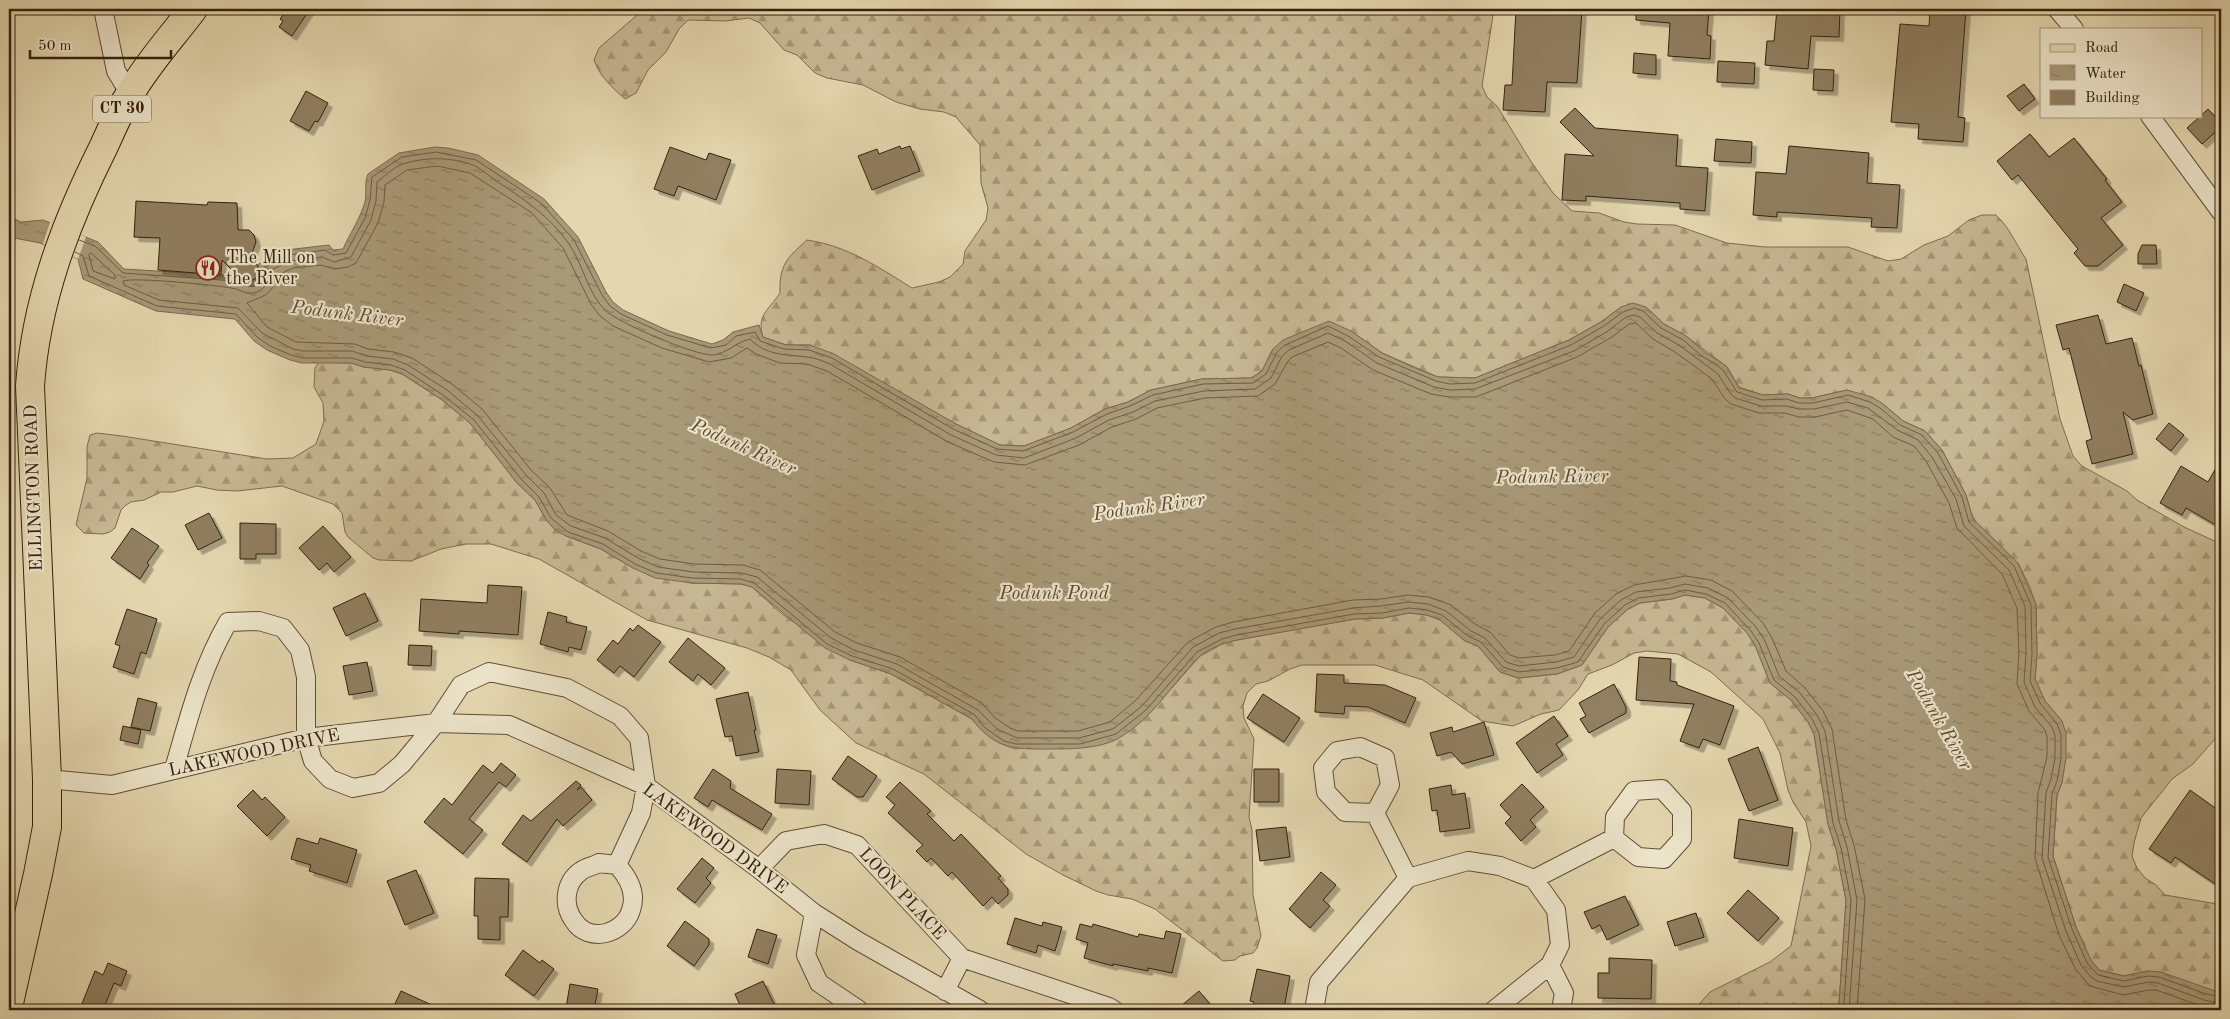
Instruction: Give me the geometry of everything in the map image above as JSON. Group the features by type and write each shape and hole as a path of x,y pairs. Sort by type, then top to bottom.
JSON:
{"main road":[{"name":"ELLINGTON ROAD","path":"9,1003 47,827 47,779 30,386 32,351 39,312 55,258 78,198 130,94 192,9"}],"street":[{"path":"103,9 116,71 130,94"},
{"path":"2057,9 2073,28"},
{"path":"2151,118 2221,212"},
{"path":"174,768 193,701 209,658 228,622 259,621 283,628 300,650 306,677 306,738 313,761 330,779 353,788 379,783 402,764 436,723 461,685 489,672 567,688 620,716 639,738 646,786 641,813 617,865"},
{"name":"LAKEWOOD DRIVE","path":"47,779 112,784 306,738 436,723 509,725 646,786 760,869 814,914 980,1010"},
{"path":"1662,789 1682,811 1682,839 1664,859 1638,857 1614,838 1615,816 1634,791 1662,789"},
{"path":"1375,813 1408,878"},
{"name":"LOON PLACE","path":"760,869 786,841 824,834 857,845 962,958 1114,1010"},
{"path":"1534,879 1614,838"},
{"path":"1314,1010 1319,982 1408,878 1468,861 1500,866 1534,879 1556,910 1560,944 1550,965 1494,1010"},
{"path":"814,914 806,955 812,969 819,983 859,1010"},
{"path":"945,991 962,958"},
{"path":"1550,965 1564,993 1560,1010"}],"green space":[{"path":"644,9 1494,9 1482,86 1487,97 1497,106 1553,193 1572,211 1599,213 1624,222 1637,224 1675,225 1727,243 1765,247 1848,247 1888,261 1901,259 1924,245 1948,236 1969,220 1982,215 1996,215 2009,230 2026,259 2060,419 2073,456 2082,466 2127,491 2137,500 2184,527 2221,544 2221,732 2193,764 2172,779 2141,818 2132,856 2137,868 2145,878 2156,885 2165,895 2217,904 2221,908 2221,993 2148,971 2124,976 2099,970 2091,961 2076,927 2053,856 2057,795 2062,783 2062,721 2045,701 2035,679 2037,654 2036,605 2029,585 2018,563 1973,519 1966,495 1942,450 1925,431 1903,421 1883,404 1847,390 1812,398 1800,398 1788,394 1763,395 1739,387 1727,367 1686,336 1664,324 1646,307 1621,307 1601,322 1569,340 1475,378 1438,377 1382,353 1351,331 1273,349 1262,371 1251,378 1202,379 1151,390 1128,402 1105,409 1071,428 1024,446 1000,445 956,424 810,345 786,345 763,337 761,329 762,318 780,293 781,275 789,257 807,240 849,252 875,265 912,288 939,282 950,277 963,264 965,251 986,220 988,208 981,183 980,145 956,117 944,112 920,109 896,102 863,85 827,78 815,73 797,55 784,50 760,23 749,18 725,21 688,20 679,29 666,52 648,70 636,93 625,99 603,76 594,60 599,48"},
{"path":"319,362 351,363 364,367 390,370 402,374 441,399 470,423 517,483 535,500 547,521 566,536 601,549 633,568 692,583 741,584 752,587 782,614 850,660 891,674 972,719 981,730 997,742 1016,749 1149,714 1200,656 1224,643 1237,640 1355,619 1383,618 1409,613 1427,615 1440,620 1465,641 1478,646 1500,672 1518,678 1557,674 1582,665 1608,627 1628,609 1640,603 1672,599 1685,595 1705,598 1723,608 1747,633 1755,645 1770,683 1791,700 1808,722 1814,734 1828,824 1836,849 1846,900 1839,1004 1837,1010 1694,1010 1710,992 1770,962 1791,946 1811,846 1806,822 1793,802 1788,790 1780,753 1763,719 1711,672 1678,654 1647,651 1634,653 1612,665 1588,674 1578,690 1559,710 1541,714 1513,726 1482,721 1423,680 1375,665 1302,665 1268,681 1256,684 1247,693 1243,706 1244,718 1254,739 1249,817 1252,830 1253,895 1261,936 1253,953 1240,956 1235,960 1223,961 1155,909 1132,899 1096,891 1063,875 1026,854 924,774 856,743 820,710 791,670 769,657 747,648 647,620 539,559 491,544 466,544 441,549 411,561 379,560 373,558 348,537 345,532 342,513 333,504 282,486 237,491 197,486 173,492 161,492 144,500 131,502 126,505 121,510 115,528 110,532 103,534 84,533 76,525 87,478 87,447 90,435 97,433 122,436 267,459 293,458 316,444 324,421 323,403 314,387 315,368"}],"water":[{"name":"Podunk Pond","path":"435,147 478,155 544,199 578,237 606,292 613,302 623,310 669,331 712,344 723,340 733,332 759,325 763,337 786,345 810,345 834,354 956,424 1000,445 1024,446 1071,428 1105,409 1128,402 1151,390 1202,379 1252,378 1262,371 1273,349 1283,340 1329,321 1351,331 1382,353 1438,377 1475,378 1569,340 1601,322 1621,307 1633,303 1646,307 1664,324 1686,336 1727,367 1739,388 1763,395 1788,394 1800,398 1812,398 1847,390 1872,397 1903,421 1925,431 1942,450 1966,495 1973,519 2018,563 2036,604 2037,654 2035,679 2045,701 2062,721 2066,733 2066,758 2062,783 2057,795 2053,856 2076,927 2091,960 2099,970 2123,976 2148,971 2161,972 2221,993 2221,1010 1837,1010 1839,1004 1846,900 1836,849 1828,824 1814,734 1808,722 1791,700 1770,683 1755,645 1747,633 1723,608 1705,598 1685,595 1672,599 1640,603 1628,609 1608,627 1582,665 1557,674 1518,678 1500,672 1478,646 1465,641 1440,620 1427,615 1409,613 1383,618 1355,619 1237,640 1217,646 1199,657 1142,721 1111,742 1081,748 1030,749 1011,747 987,735 972,719 891,674 850,660 825,648 752,587 741,584 692,583 655,578 633,568 601,549 555,530 547,521 535,500 517,483 470,423 441,399 402,374 351,363 302,363 290,360 267,350 254,341 235,319 156,311 83,279 78,259 40,243 9,237 9,216 21,222 43,220 98,242 124,269 223,275 239,277 249,282 258,277 257,265 286,250 329,245 333,250 343,249 365,202 368,174 399,153"}],"pier":[{"path":"50,222 86,237 78,259 43,244"}],"building":[{"path":"287,9 310,9 292,36 279,27 283,21 280,19"},
{"path":"1516,9 1582,9 1577,83 1547,82 1545,112 1503,110 1505,85 1512,85"},
{"path":"1636,9 1709,9 1707,35 1711,36 1710,59 1668,56 1670,23 1636,20"},
{"path":"1777,9 1840,9 1839,37 1811,36 1808,69 1765,65 1767,41 1774,41"},
{"path":"1930,9 1966,9 1958,117 1965,118 1963,142 1918,139 1919,124 1891,122 1900,24 1929,26"},
{"path":"1634,53 1656,55 1656,75 1633,73"},
{"path":"1718,61 1755,63 1754,84 1717,82"},
{"path":"1814,69 1834,70 1833,91 1813,90"},
{"path":"2024,84 2035,99 2019,111 2007,96"},
{"path":"306,91 328,103 318,122 315,121 309,131 290,121"},
{"path":"1575,108 1595,128 1678,135 1676,166 1708,168 1705,211 1680,209 1680,203 1586,196 1586,201 1562,200 1565,154 1594,156 1560,122"},
{"path":"2208,109 2221,123 2221,127 2202,144 2187,128 2198,118 2202,118 2202,114"},
{"path":"2030,134 2049,157 2074,138 2107,179 2105,180 2122,202 2101,218 2123,245 2098,266 2085,266 2074,253 2078,249 2018,175 2012,180 1997,161"},
{"path":"1716,139 1752,142 1751,163 1714,161"},
{"path":"900,146 901,149 910,146 920,171 872,190 858,156 877,149 879,154"},
{"path":"1789,146 1869,153 1867,183 1900,185 1897,228 1871,227 1872,218 1777,212 1777,217 1753,215 1756,172 1786,174"},
{"path":"670,147 706,160 709,153 731,160 716,200 678,186 674,196 654,189"},
{"name":"The Mill on the River","path":"136,201 207,205 208,202 237,203 238,230 249,230 254,235 256,242 250,259 258,266 258,277 249,282 243,281 222,260 221,275 158,270 160,238 134,237"},
{"path":"2142,245 2156,245 2157,264 2138,264 2138,254"},
{"path":"2124,284 2144,293 2136,311 2117,302"},
{"path":"2098,315 2106,344 2132,338 2153,414 2133,420 2123,412 2133,454 2092,464 2086,441 2092,439 2069,348 2063,350 2056,325"},
{"path":"2169,423 2184,435 2171,451 2156,439"},
{"path":"2221,459 2221,528 2186,508 2182,515 2160,503 2181,466 2208,482"},
{"path":"209,513 222,538 198,550 185,525"},
{"path":"240,523 276,524 276,554 256,554 256,559 240,559"},
{"path":"323,526 351,557 334,572 327,563 319,570 299,548"},
{"path":"132,528 159,546 147,563 149,565 140,579 111,558"},
{"path":"488,585 522,587 518,635 459,631 459,634 419,631 421,599 487,603"},
{"path":"365,593 378,621 346,636 333,608"},
{"path":"127,609 157,619 146,654 141,652 134,674 113,667 120,646 115,644"},
{"path":"548,612 567,617 566,622 587,627 581,650 569,647 568,652 540,644"},
{"path":"638,625 661,642 634,677 620,666 614,673 597,660 613,640 618,644 630,628 633,631"},
{"path":"688,638 725,668 711,685 698,674 693,681 669,662"},
{"path":"409,645 432,646 431,666 408,665"},
{"path":"1639,657 1671,659 1670,681 1677,682 1677,685 1734,706 1720,745 1703,739 1699,748 1680,741 1694,704 1636,700"},
{"path":"367,662 373,691 349,695 343,666"},
{"path":"1317,674 1344,675 1344,683 1385,685 1416,698 1405,723 1368,707 1345,706 1344,714 1315,712"},
{"path":"1614,684 1626,707 1626,713 1589,733 1580,719 1586,716 1579,703"},
{"path":"748,692 759,752 736,756 732,736 725,737 716,699"},
{"path":"1263,694 1300,718 1284,742 1247,718"},
{"path":"138,698 157,703 150,731 131,727"},
{"path":"1554,716 1568,736 1556,744 1563,755 1537,773 1516,743"},
{"path":"1484,722 1494,755 1462,764 1451,752 1437,756 1430,733 1452,727 1453,732"},
{"path":"123,726 141,730 138,744 120,740"},
{"path":"1758,747 1778,800 1749,811 1728,759"},
{"path":"848,756 877,776 863,797 857,797 832,779"},
{"path":"501,763 516,775 506,787 499,782 469,819 483,830 463,854 424,822 444,798 452,805 483,765 493,773"},
{"path":"713,769 731,781 730,788 772,814 762,830 712,800 708,807 694,798"},
{"path":"777,769 811,771 809,805 775,803"},
{"path":"1254,769 1279,769 1279,802 1254,802"},
{"path":"576,781 581,785 577,790 581,787 592,800 563,826 557,819 527,862 502,844 523,815 531,821"},
{"path":"900,782 931,811 927,814 954,841 961,834 1001,876 998,878 1008,889 1008,895 998,904 992,897 983,906 952,872 948,876 931,858 927,862 916,851 923,845 888,813 895,805 886,797"},
{"path":"1522,784 1544,807 1530,820 1536,827 1521,841 1505,823 1511,817 1500,805"},
{"path":"1451,785 1452,795 1465,793 1470,828 1440,832 1437,810 1432,811 1429,789"},
{"path":"253,790 262,800 265,797 285,817 267,836 237,806"},
{"path":"2190,790 2221,812 2221,888 2175,857 2171,863 2149,849"},
{"path":"1739,819 1793,828 1788,866 1734,858"},
{"path":"1286,827 1290,857 1260,861 1256,830"},
{"path":"297,838 318,844 320,838 357,850 347,883 309,871 311,865 291,859"},
{"path":"702,858 714,868 706,878 711,883 695,903 677,889"},
{"path":"416,870 434,913 405,925 387,881"},
{"path":"1321,872 1336,885 1323,900 1330,906 1310,928 1289,909"},
{"path":"475,878 509,879 508,917 500,917 500,940 478,939 478,916 474,916"},
{"path":"1748,890 1779,918 1758,941 1727,913"},
{"path":"1625,896 1639,925 1607,940 1600,925 1592,929 1584,912"},
{"path":"1696,913 1704,937 1675,946 1667,922"},
{"path":"1015,918 1042,926 1043,922 1062,927 1055,951 1038,945 1036,953 1007,944"},
{"path":"685,921 709,939 709,945 694,966 667,946"},
{"path":"1080,924 1092,927 1093,924 1138,937 1139,934 1164,939 1166,931 1181,934 1172,973 1148,968 1148,971 1113,964 1113,966 1084,958 1088,943 1076,939"},
{"path":"757,929 777,935 768,964 748,957"},
{"path":"523,950 540,963 542,960 554,969 534,996 505,975"},
{"path":"1609,958 1652,960 1651,999 1598,998 1598,973 1609,973"},
{"path":"108,963 127,971 121,986 114,983 103,1010 93,1010 81,1006 95,971 103,975"},
{"path":"1257,969 1290,976 1284,1008 1277,1006 1276,1010 1252,1010 1254,1002 1250,1001"},
{"path":"763,981 777,1010 742,1010 735,994"},
{"path":"570,984 598,989 594,1010 566,1008"},
{"path":"401,991 443,1010 392,1010"},
{"path":"1199,991 1215,1010 1176,1010"}],"place":[{"name":"The Mill on the River","path":"208,268"}],"water label":[{"name":"Podunk River","path":"347,315"},
{"name":"Podunk River","path":"743,448"},
{"name":"Podunk River","path":"1552,478"},
{"name":"Podunk River","path":"1149,508"},
{"name":"Podunk River","path":"1938,720"}]}
